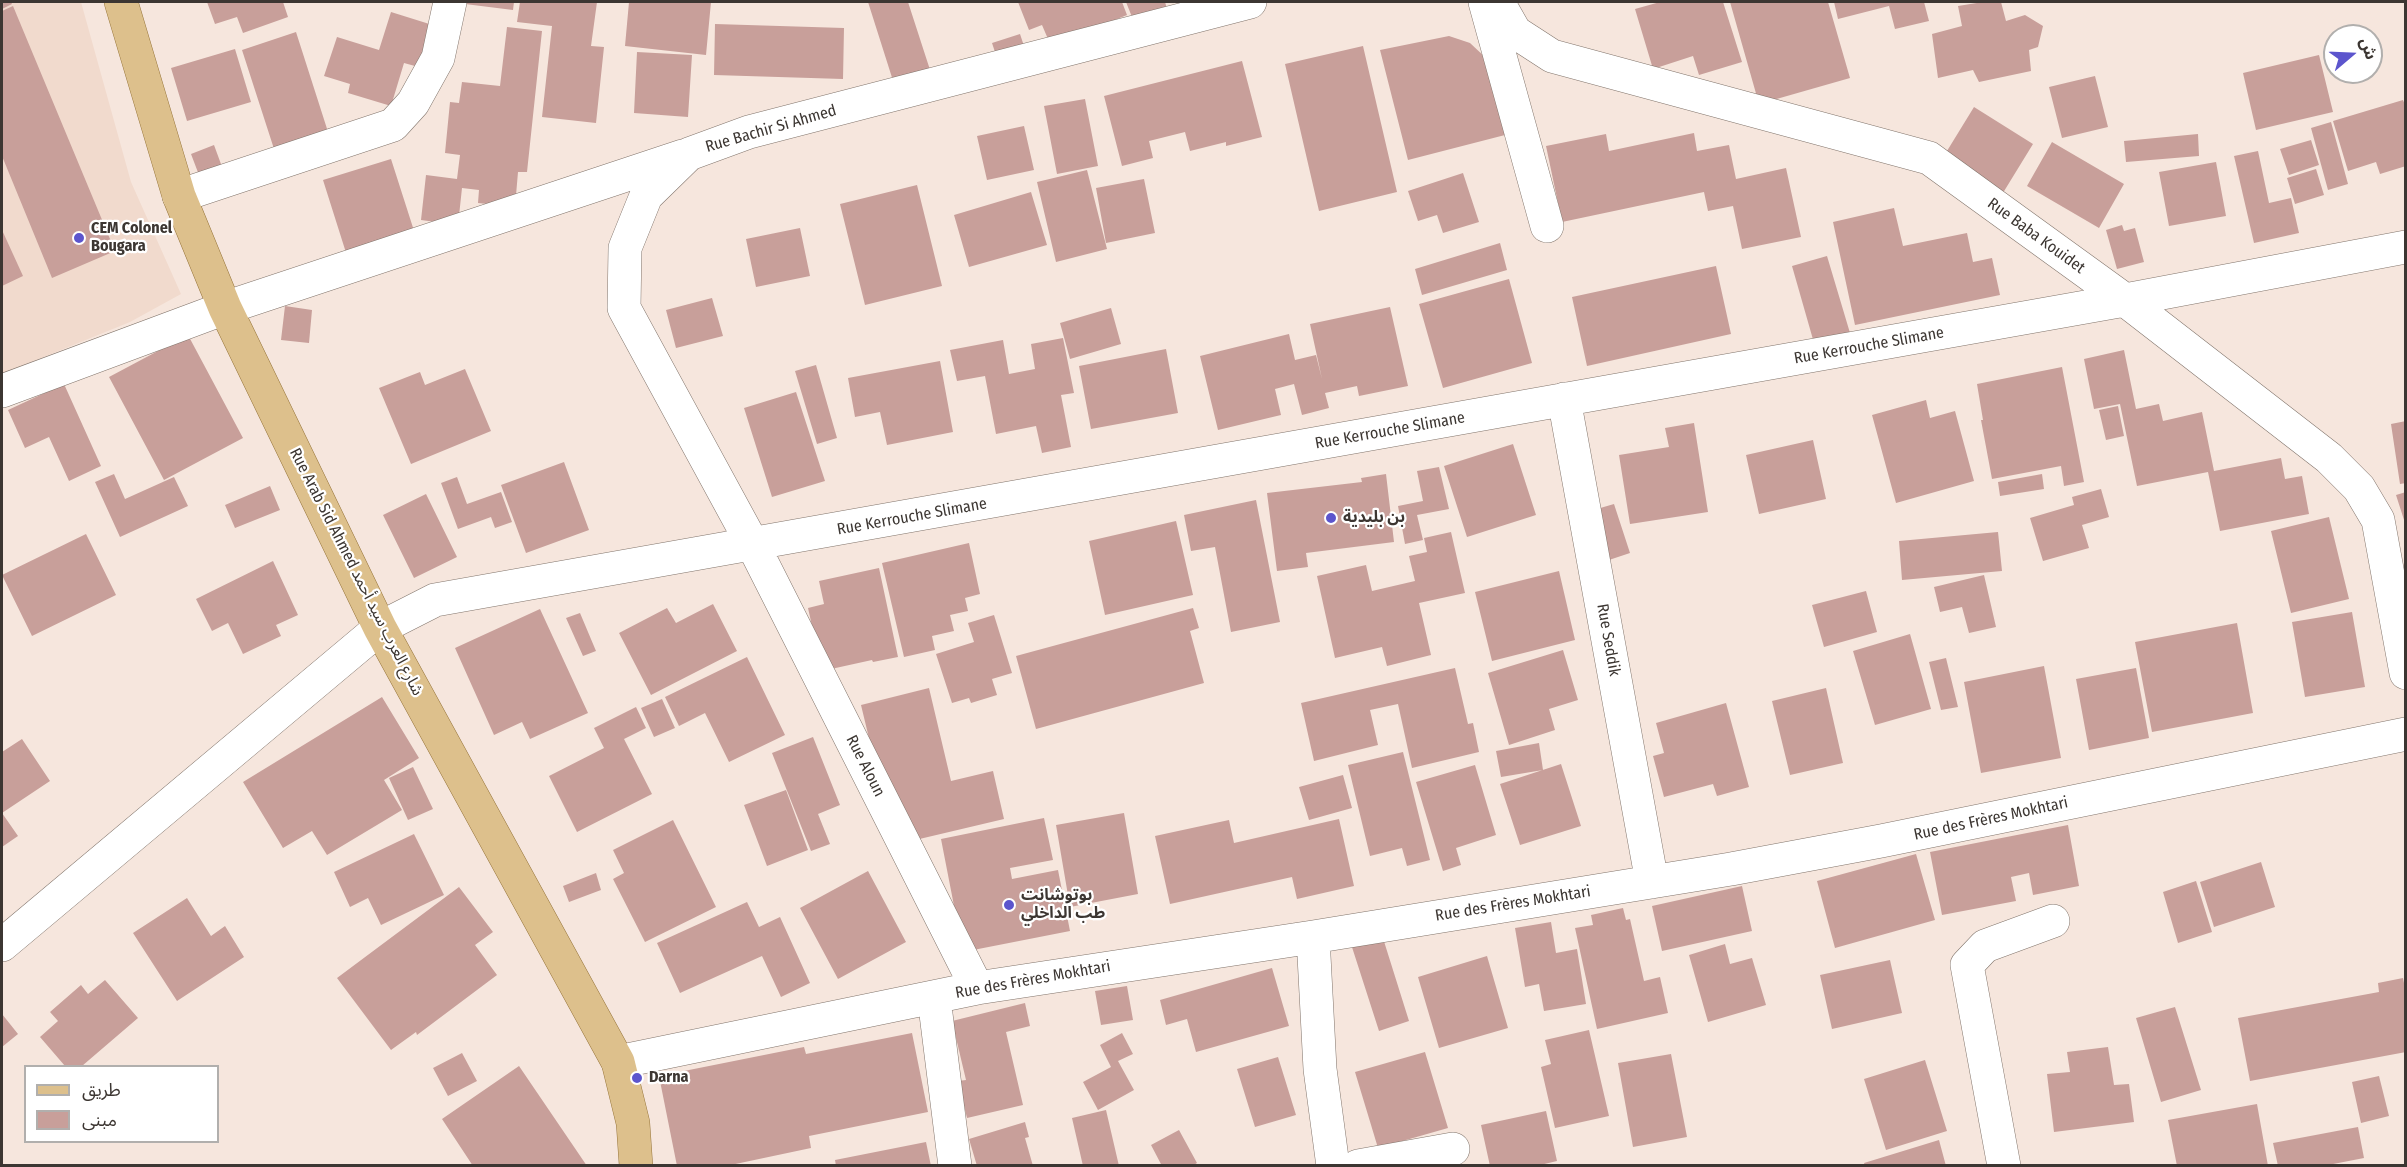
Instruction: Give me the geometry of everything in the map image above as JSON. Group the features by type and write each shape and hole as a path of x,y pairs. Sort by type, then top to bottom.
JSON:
{"main road":[{"name":"Rue Arab Sid Ahmed شارع العرب سيد أحمد","path":"121,2 179,196 225,308 381,628 618,1062 633,1124 636,1166"}],"street":[{"path":"179,196 393,125 413,104 438,58 450,2"},
{"name":"Rue Bachir Si Ahmed","path":"753,545 624,308 625,248 646,196 689,154 749,132 1250,2"},
{"path":"1484,2 1547,226"},
{"name":"Rue Baba Kouidet","path":"1498,2 1515,32 1552,56 1929,158 2125,300 2329,458 2359,488 2378,520 2406,673"},
{"path":"2,391 225,308 689,154"},
{"name":"Rue Kerrouche Slimane","path":"2,945 381,628 435,600 2125,300 2406,247"},
{"name":"Rue Seddik","path":"1564,399 1652,882"},
{"name":"Rue Aloun","path":"753,545 977,988"},
{"name":"Rue des Frères Mokhtari","path":"618,1062 977,988 1652,882 1881,841 2406,734"},
{"path":"2004,1166 1967,965 1985,946 2052,921"},
{"path":"1313,937 1320,1069 1333,1166"},
{"path":"934,998 955,1166"},
{"path":"1358,1166 1454,1149"}],"shaded area":[{"name":"CEM Colonel Bougara","path":"2,2 81,2 131,182 181,294 130,322 2,374"}],"building":[{"path":"2,2 11,2 12,4 2,9"},
{"path":"207,2 283,2 288,17 243,33 237,17 215,24"},
{"path":"465,2 514,2 513,10 465,4"},
{"path":"520,2 597,2 591,46 604,47 596,123 542,117 552,26 517,22"},
{"path":"629,2 711,2 706,55 625,46"},
{"path":"868,2 908,2 932,76 895,87"},
{"path":"1018,2 1122,2 1127,15 1051,46 1042,25 1029,30"},
{"path":"1126,2 1165,2 1169,15 1136,27"},
{"path":"1660,2 1723,2 1742,62 1699,75 1693,56 1653,69 1635,9"},
{"path":"1730,2 1828,2 1850,78 1759,104"},
{"path":"1834,2 1924,2 1929,21 1895,29 1889,6 1838,19"},
{"path":"2001,2 2006,21 2025,15 2043,26 2038,47 2029,50 2031,71 1979,82 1973,70 1938,78 1932,34 1962,26 1958,6"},
{"path":"13,6 115,251 52,278 2,156 2,11"},
{"path":"391,12 439,27 426,69 404,63 391,106 348,93 350,84 324,76 337,37 379,50"},
{"path":"715,24 844,28 843,79 714,75"},
{"path":"507,27 542,31 527,172 518,172 515,207 478,203 479,190 462,188 458,225 421,220 426,175 457,179 460,155 445,153 450,102 459,103 462,82 500,86"},
{"path":"296,32 329,135 275,152 242,50"},
{"path":"1020,34 1026,52 998,61 992,43"},
{"path":"1449,36 1470,43 1486,58 1505,135 1408,160 1380,50"},
{"path":"1363,46 1397,192 1319,211 1285,64"},
{"path":"235,49 251,102 187,121 171,68"},
{"path":"637,52 692,55 688,117 634,113"},
{"path":"2319,55 2323,84 2326,84 2333,112 2256,130 2243,73"},
{"path":"1242,61 1262,137 1226,146 1226,142 1190,151 1185,132 1149,141 1153,158 1122,166 1104,96"},
{"path":"2095,76 2108,127 2062,138 2049,87"},
{"path":"1085,99 1098,166 1057,174 1044,106"},
{"path":"2403,100 2406,107 2406,166 2380,174 2376,162 2348,171 2333,121"},
{"path":"1974,107 2033,144 1998,201 1939,164"},
{"path":"2331,122 2348,184 2328,190 2311,128"},
{"path":"1024,126 1034,170 987,180 977,136"},
{"path":"1694,133 1697,151 1729,145 1736,179 1786,168 1801,237 1742,249 1733,206 1708,211 1704,192 1562,222 1546,146 1606,134 1609,151"},
{"path":"2198,134 2199,156 2126,162 2124,141"},
{"path":"2311,140 2319,165 2289,175 2280,149"},
{"path":"2052,142 2124,184 2099,228 2027,186"},
{"path":"214,145 225,175 202,183 191,154"},
{"path":"2258,151 2269,203 2291,198 2299,233 2254,243 2234,156"},
{"path":"391,159 416,237 348,259 323,180"},
{"path":"2216,162 2226,216 2169,226 2159,172"},
{"path":"2316,169 2324,195 2295,204 2287,178"},
{"path":"1087,170 1107,249 1056,262 1037,182"},
{"path":"1463,173 1479,222 1443,233 1437,215 1418,221 1408,191"},
{"path":"1144,179 1155,233 1106,243 1096,188"},
{"path":"917,185 942,286 865,305 840,204"},
{"path":"1031,192 1047,245 969,267 954,215"},
{"path":"1894,208 1903,246 1967,233 1973,262 1992,258 2000,295 1855,325 1833,222"},
{"path":"2122,225 2124,231 2135,228 2144,262 2117,269 2106,230"},
{"path":"800,228 810,276 756,287 746,239"},
{"path":"2,230 23,276 2,286"},
{"path":"1500,243 1507,270 1422,295 1415,269"},
{"path":"1827,256 1850,333 1814,343 1792,266"},
{"path":"1716,266 1731,334 1587,366 1572,297"},
{"path":"1509,279 1532,363 1443,388 1419,304"},
{"path":"712,298 723,336 676,348 666,310"},
{"path":"285,306 312,310 309,343 281,340"},
{"path":"1390,307 1408,386 1359,396 1357,386 1325,393 1329,408 1302,415 1294,384 1275,389 1281,415 1218,430 1200,356 1289,334 1295,360 1316,355 1322,379 1310,324"},
{"path":"1111,308 1121,344 1070,359 1060,323"},
{"path":"188,335 243,438 164,480 109,377"},
{"path":"1063,338 1074,393 1061,395 1071,447 1042,453 1036,426 996,434 985,376 957,381 950,350 1003,340 1009,374 1035,369 1031,344"},
{"path":"1166,349 1178,413 1091,429 1079,366"},
{"path":"2124,350 2136,409 2159,404 2163,421 2202,412 2214,471 2281,458 2285,479 2302,476 2309,514 2220,531 2208,472 2137,486 2120,404 2094,409 2084,359"},
{"path":"940,361 953,432 887,445 880,412 855,417 848,378"},
{"path":"816,365 837,438 817,444 795,371"},
{"path":"2062,367 2084,482 2064,486 2061,466 1992,479 1977,384"},
{"path":"465,369 491,431 411,464 379,388 420,372 425,385"},
{"path":"64,384 101,466 69,481 49,437 25,448 8,410"},
{"path":"796,392 825,481 772,497 744,408"},
{"path":"1926,400 1930,418 1955,411 1974,481 1896,503 1872,415"},
{"path":"2118,406 2124,436 2106,440 2099,410"},
{"path":"2406,421 2406,483 2400,484 2391,424"},
{"path":"1694,423 1708,512 1630,524 1619,455 1669,447 1665,428"},
{"path":"1813,440 1826,499 1759,514 1746,455"},
{"path":"1513,444 1536,515 1467,537 1444,466"},
{"path":"564,462 589,530 526,553 501,485"},
{"path":"1439,467 1449,509 1417,515 1423,540 1405,544 1398,506 1423,501 1417,471"},
{"path":"114,474 125,499 174,477 188,506 120,537 95,482"},
{"name":"بن بليدية","path":"1386,474 1394,542 1306,553 1308,567 1277,571 1267,493 1362,482 1361,478"},
{"path":"2042,474 2044,489 2000,496 1998,482"},
{"path":"457,477 467,504 501,492 512,522 495,528 491,517 458,529 441,483"},
{"path":"270,486 280,510 235,528 225,505"},
{"path":"2101,489 2109,517 2082,525 2089,548 2043,561 2030,518 2074,505 2072,497"},
{"path":"2406,492 2406,523 2405,523 2396,495"},
{"path":"426,494 457,557 414,578 383,515"},
{"path":"1256,500 1280,622 1231,632 1215,547 1191,551 1184,515"},
{"path":"1614,504 1630,553 1606,561 1590,511"},
{"path":"2329,517 2349,599 2291,613 2271,531"},
{"path":"1176,521 1193,595 1105,615 1089,541"},
{"path":"1451,532 1465,593 1419,603 1431,655 1387,666 1382,647 1335,658 1317,576 1366,565 1372,591 1415,581 1409,556 1427,552 1424,538"},
{"path":"1998,532 2002,571 1902,580 1899,541"},
{"path":"86,534 116,595 32,636 2,575"},
{"path":"969,543 980,594 965,598 968,611 950,615 954,631 932,636 935,650 904,657 882,563"},
{"path":"273,561 298,615 276,625 281,636 243,654 228,623 212,631 196,599"},
{"path":"879,568 898,657 822,671 808,608 824,604 819,581"},
{"path":"1559,571 1575,640 1492,661 1475,592"},
{"path":"1984,575 1996,627 1969,633 1962,607 1940,612 1934,587"},
{"path":"1866,591 1877,632 1824,647 1812,605"},
{"path":"713,604 737,651 651,695 619,633 667,608 676,623"},
{"path":"1193,608 1199,628 1190,631 1204,683 1036,729 1016,656"},
{"path":"540,609 588,713 530,739 522,722 494,735 455,648"},
{"path":"2352,612 2365,687 2305,697 2292,622"},
{"path":"580,613 596,651 583,656 566,618"},
{"path":"994,615 1012,673 992,679 997,695 971,703 969,698 952,703 936,654 974,642 968,623"},
{"path":"2237,623 2253,713 2152,732 2135,642"},
{"path":"1910,634 1931,709 1875,725 1853,651"},
{"path":"1563,650 1578,700 1549,709 1555,730 1509,745 1488,673"},
{"path":"747,657 785,735 729,762 705,713 679,726 665,697"},
{"path":"1946,658 1958,707 1941,710 1929,662"},
{"path":"2044,666 2061,758 1981,773 1964,682"},
{"path":"1455,668 1468,724 1473,723 1479,752 1412,768 1398,704 1370,710 1378,745 1314,761 1301,703"},
{"path":"2136,668 2149,738 2089,750 2076,679"},
{"path":"929,688 951,781 993,771 1004,819 911,841 887,813 861,705"},
{"path":"1826,688 1843,763 1790,775 1772,701"},
{"path":"382,697 419,758 384,780 402,810 327,855 312,831 283,848 243,782"},
{"path":"662,699 675,728 654,737 641,708"},
{"path":"1726,703 1749,787 1717,796 1713,784 1664,797 1653,756 1664,753 1656,723"},
{"path":"636,707 646,728 624,739 652,794 577,832 549,776 604,748 594,728"},
{"path":"813,737 840,805 818,814 830,844 811,851 772,753"},
{"path":"22,739 50,781 2,813 2,752"},
{"path":"1539,743 1543,770 1501,777 1496,751"},
{"path":"1403,752 1430,860 1407,866 1402,848 1370,856 1348,765"},
{"path":"1561,764 1581,826 1520,845 1500,784"},
{"path":"1475,765 1496,835 1456,848 1461,865 1443,871 1416,782"},
{"path":"413,767 433,809 408,820 389,778"},
{"path":"1343,775 1352,808 1309,820 1299,787"},
{"path":"786,790 808,850 767,866 744,805"},
{"path":"2,813 18,836 2,847"},
{"path":"1124,813 1138,894 1070,907 1056,825"},
{"name":"بوتوشانت طب الداخلي","path":"1044,818 1053,860 1010,868 1012,879 1058,870 1070,931 963,952 941,839"},
{"path":"1339,819 1354,886 1297,899 1292,877 1170,904 1155,836 1229,820 1234,843"},
{"path":"673,820 716,907 645,942 613,879 624,873 613,850"},
{"path":"2068,825 2079,886 2033,895 2029,873 2011,877 2016,901 1942,915 1930,852"},
{"path":"414,834 444,895 381,925 368,898 350,907 334,872"},
{"path":"1916,854 1935,920 1835,948 1817,881"},
{"path":"2261,862 2275,907 2214,927 2200,882"},
{"path":"868,871 906,942 838,979 800,908"},
{"path":"596,873 601,890 569,902 563,886"},
{"path":"2196,881 2212,932 2178,943 2163,892"},
{"path":"1742,886 1752,931 1662,951 1652,906"},
{"path":"459,887 493,932 475,945 497,975 417,1035 416,1032 391,1050 337,978"},
{"path":"187,898 211,936 225,926 244,957 177,1001 133,933"},
{"path":"747,902 759,927 780,917 810,983 781,997 762,956 680,993 657,943"},
{"path":"1623,908 1626,920 1630,919 1644,981 1660,977 1668,1013 1597,1029 1575,928 1593,925 1591,915"},
{"path":"1551,922 1556,953 1577,949 1586,1004 1544,1011 1539,984 1525,987 1515,928"},
{"path":"1382,935 1409,1021 1379,1031 1351,944"},
{"path":"1725,944 1730,964 1752,958 1766,1005 1708,1022 1689,955"},
{"path":"1487,956 1508,1028 1439,1048 1418,977"},
{"path":"1890,960 1902,1013 1832,1029 1820,975"},
{"path":"1272,968 1289,1026 1196,1052 1187,1019 1166,1025 1160,1000"},
{"path":"2403,978 2406,993 2406,1052 2250,1081 2238,1018 2379,992 2378,983"},
{"path":"105,980 138,1018 83,1065 64,1065 40,1037 58,1021 50,1012 81,985 88,994"},
{"path":"1127,986 1133,1020 1101,1025 1095,991"},
{"path":"1025,1003 1030,1026 1006,1032 1023,1105 967,1118 958,1081 966,1080 952,1021"},
{"path":"2175,1007 2201,1090 2161,1102 2136,1018"},
{"path":"2,1014 18,1034 2,1047"},
{"path":"1589,1030 1609,1116 1555,1128 1541,1067 1551,1064 1545,1040"},
{"path":"912,1033 928,1112 809,1136 811,1148 726,1166 677,1166 659,1076 804,1047 806,1054"},
{"path":"1122,1033 1133,1054 1118,1061 1134,1090 1098,1110 1083,1082 1111,1067 1100,1045"},
{"path":"2108,1047 2114,1085 2129,1084 2134,1122 2054,1132 2047,1074 2070,1072 2067,1052"},
{"path":"1425,1052 1448,1128 1378,1148 1355,1072"},
{"path":"462,1053 477,1081 448,1096 433,1068"},
{"path":"1671,1054 1687,1137 1633,1147 1618,1063"},
{"path":"1278,1057 1296,1115 1255,1127 1237,1069"},
{"path":"1925,1060 1947,1131 1886,1150 1864,1079"},
{"path":"519,1066 587,1166 473,1166 442,1119"},
{"path":"2379,1076 2389,1116 2361,1123 2352,1082"},
{"path":"2257,1104 2268,1166 2177,1166 2168,1120"},
{"path":"1106,1110 1119,1166 1083,1166 1072,1118"},
{"path":"1546,1111 1557,1161 1536,1166 1490,1166 1481,1125"},
{"path":"1025,1122 1029,1137 1025,1138 1033,1166 977,1166 969,1139"},
{"path":"2358,1127 2364,1158 2323,1166 2278,1166 2273,1143"},
{"path":"1179,1130 1197,1163 1192,1166 1162,1166 1151,1145"},
{"path":"1939,1140 1946,1166 1865,1166 1864,1163"},
{"path":"926,1142 931,1166 836,1166 835,1160"}],"place":[{"name":"CEM Colonel Bougara","path":"79,238"},
{"name":"بن بليدية","path":"1331,518"},
{"name":"بوتوشانت طب الداخلي","path":"1009,905"},
{"name":"Darna","path":"637,1078"}]}
